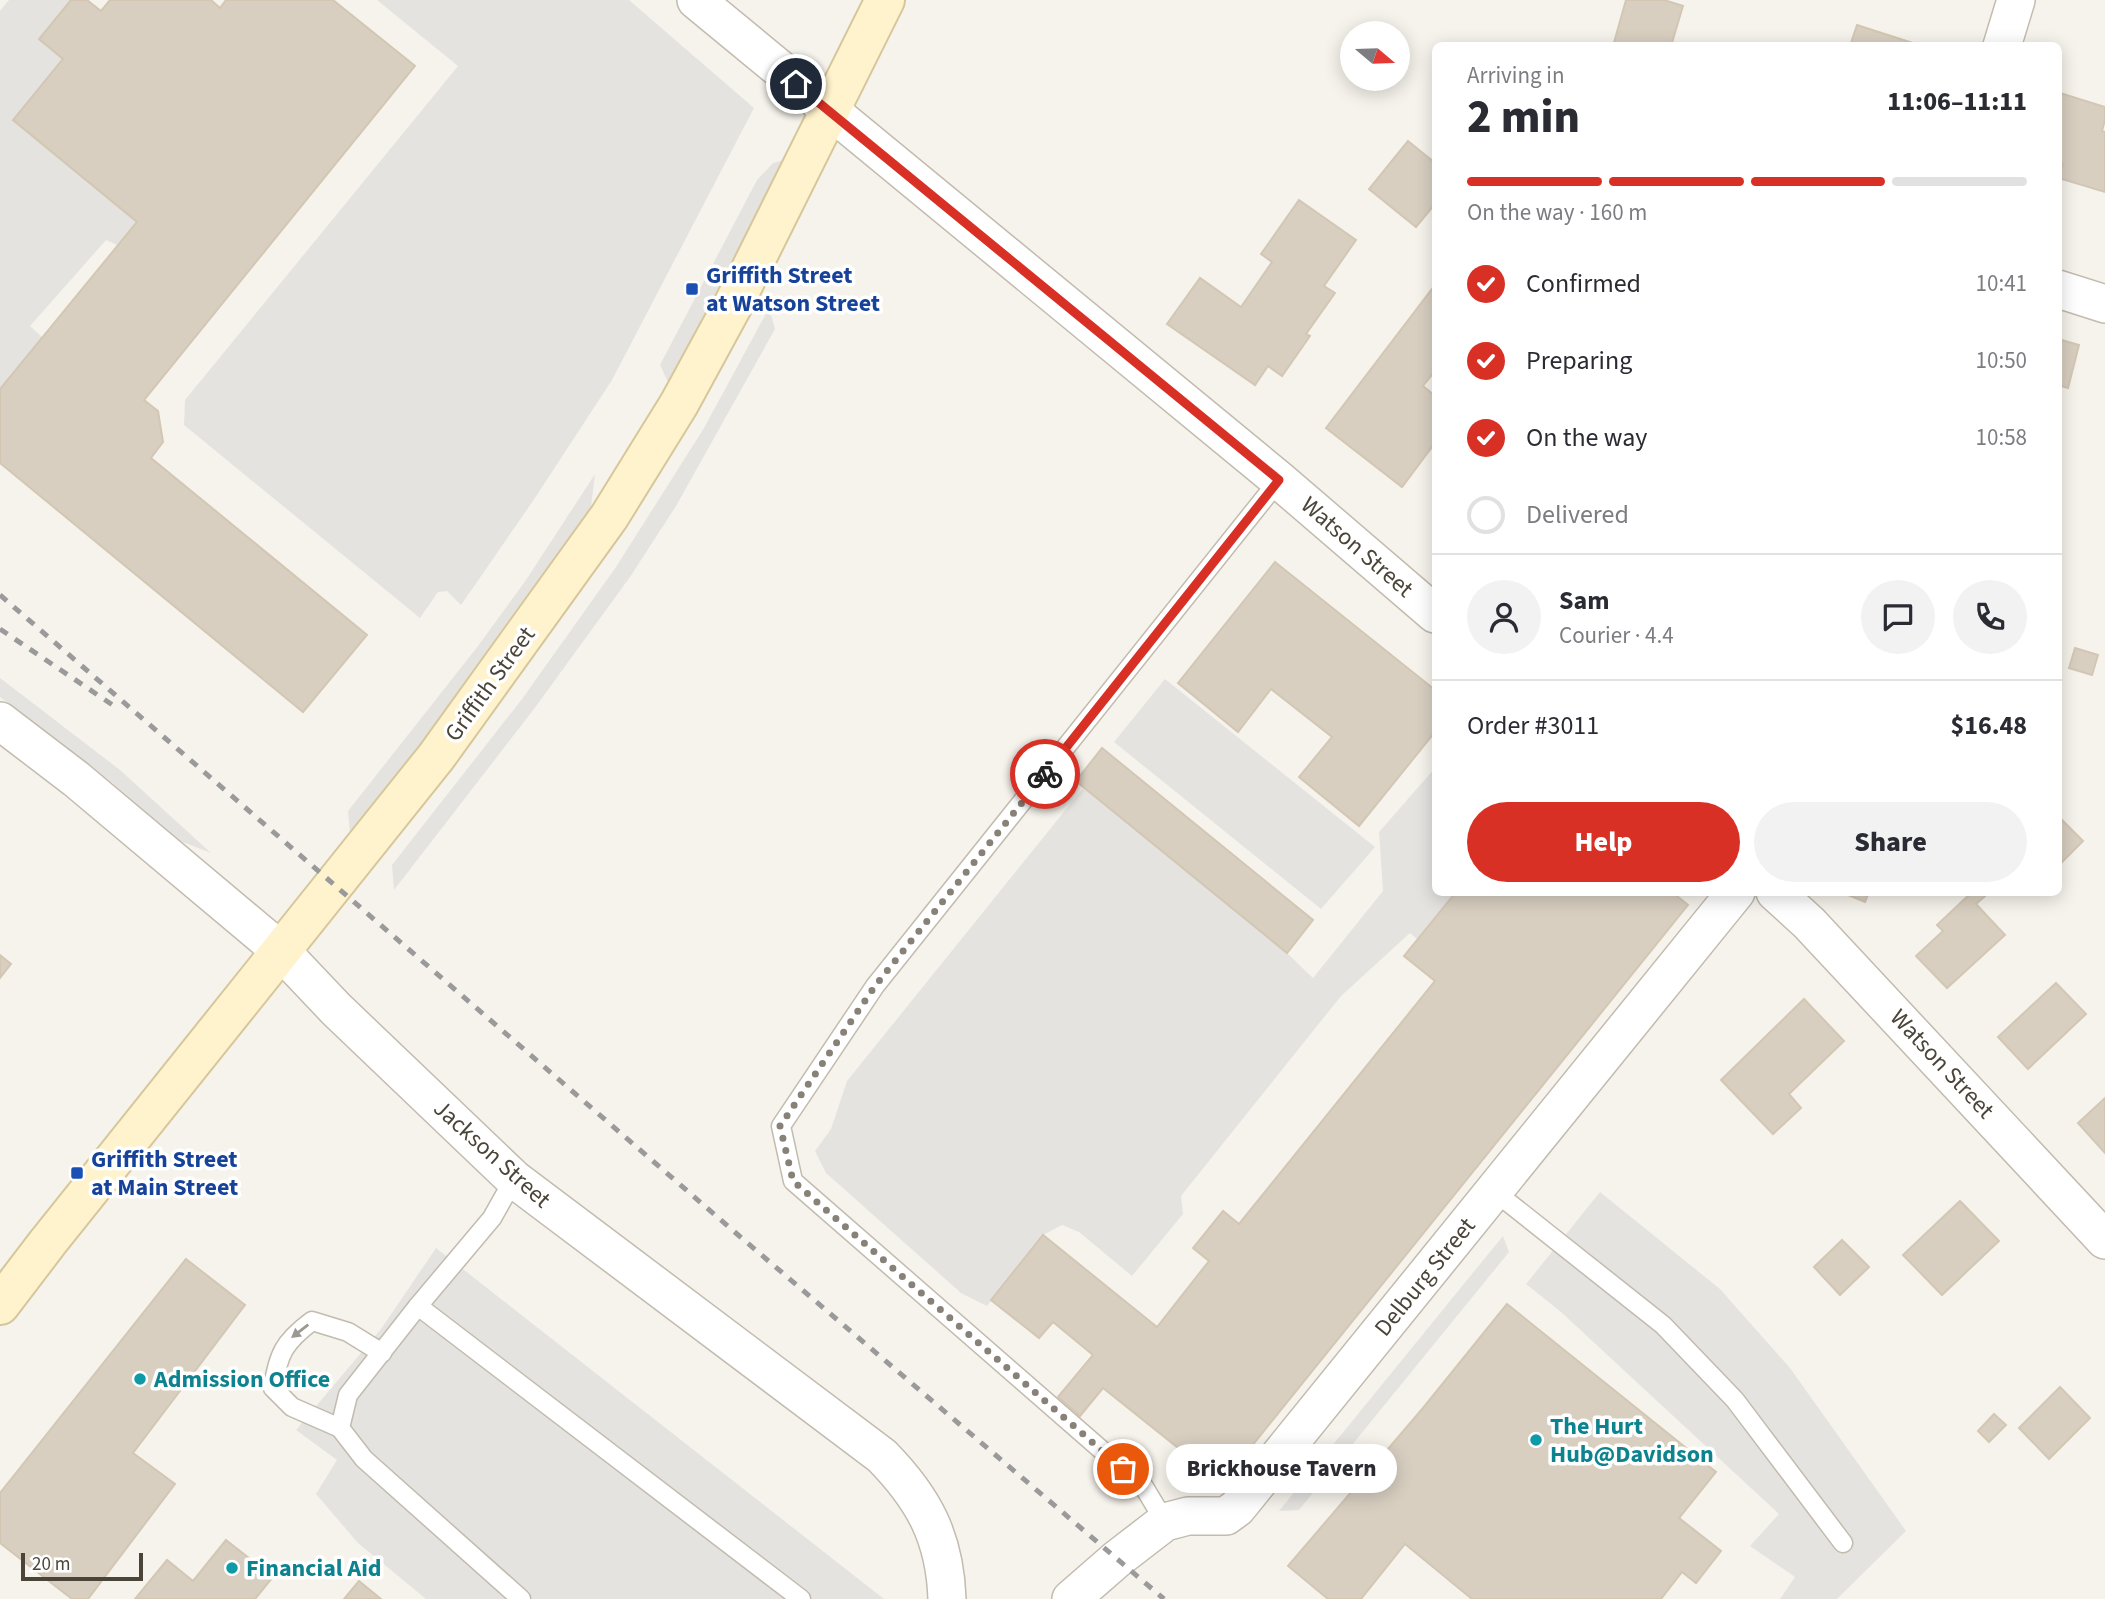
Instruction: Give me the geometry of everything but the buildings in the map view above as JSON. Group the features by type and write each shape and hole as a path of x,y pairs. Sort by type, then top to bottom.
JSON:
{"main road":[{"name":"Griffith Street","path":"0,1305 436,757 610,517 685,393 734,303 885,0"}],"street":[{"name":"Watson Street","path":"696,0 1279,480 1432,611"},
{"path":"2003,42 2016,0"},
{"path":"2062,290 2105,304"},
{"name":"Jackson Street","path":"0,721 76,779 281,951 336,1009 514,1179 882,1456 906,1480 922,1505 937,1537 947,1599"},
{"name":"Delburg Street","path":"1071,1599 1165,1522 1188,1516 1226,1516 1237,1508 1733,896"},
{"name":"Watson Street","path":"1779,896 1809,923 2105,1240"}],"lane":[{"path":"1165,1522 1144,1487 793,1181 780,1126 875,986 1279,480"},
{"path":"340,1428 348,1395 492,1217 514,1179"},
{"path":"1494,1191 1663,1325 1735,1400 1843,1543"},
{"path":"418,1306 800,1599"},
{"path":"382,1353 348,1332 312,1321 291,1337 277,1361 273,1388 292,1407 340,1428 364,1460 521,1599"}],"shaded area":[{"path":"9,0 71,0 44,33 171,201 130,251 106,240 30,326 43,338 0,389 0,11"},
{"path":"377,0 629,0 754,108 612,380 533,501 461,605 447,591 438,592 420,618 184,425 185,400 458,66"},
{"path":"784,160 715,299 668,382 660,365 757,180 773,163"},
{"path":"769,308 775,329 676,506 630,577 534,709 394,890 392,865 522,699 616,567 704,428"},
{"path":"595,474 591,507 584,520 466,687 350,834 348,811 478,646 526,580"},
{"path":"0,678 120,770 211,853 175,839 111,782 0,697"},
{"path":"1165,679 1375,847 1321,909 1114,742"},
{"path":"1432,771 1432,896 1486,896 1436,956 1410,933 1341,996 1181,1196 1183,1214 1132,1276 1079,1232 1062,1225 1043,1235 987,1306 961,1293 826,1173 815,1151 831,1129 847,1081 1084,787 1287,953 1313,978 1383,891 1379,832"},
{"path":"1600,1192 1720,1289 1790,1368 1906,1531 1837,1599 1780,1599 1795,1577 1750,1546 1779,1514 1561,1312 1526,1284"},
{"path":"1503,1236 1509,1252 1299,1510 1279,1511"},
{"path":"436,1248 884,1599 426,1599 358,1543 316,1494 337,1460 296,1430 381,1329"}],"railway":[{"path":"0,595 737,1234 1164,1599"},
{"path":"0,629 117,708"}],"way so far":[{"path":"1045,774 875,986 780,1126 793,1181 1123,1469"}],"place":[{"name":"Griffith Street at Watson Street","path":"692,289"},
{"name":"Griffith Street at Main Street","path":"77,1173"},
{"name":"Admission Office","path":"140,1379"},
{"name":"The Hurt Hub@Davidson","path":"1536,1440"},
{"name":"Brickhouse Tavern","path":"1123,1469"},
{"name":"Financial Aid","path":"232,1568"}],"route":[{"path":"796,84 1279,480 1045,774"}]}
